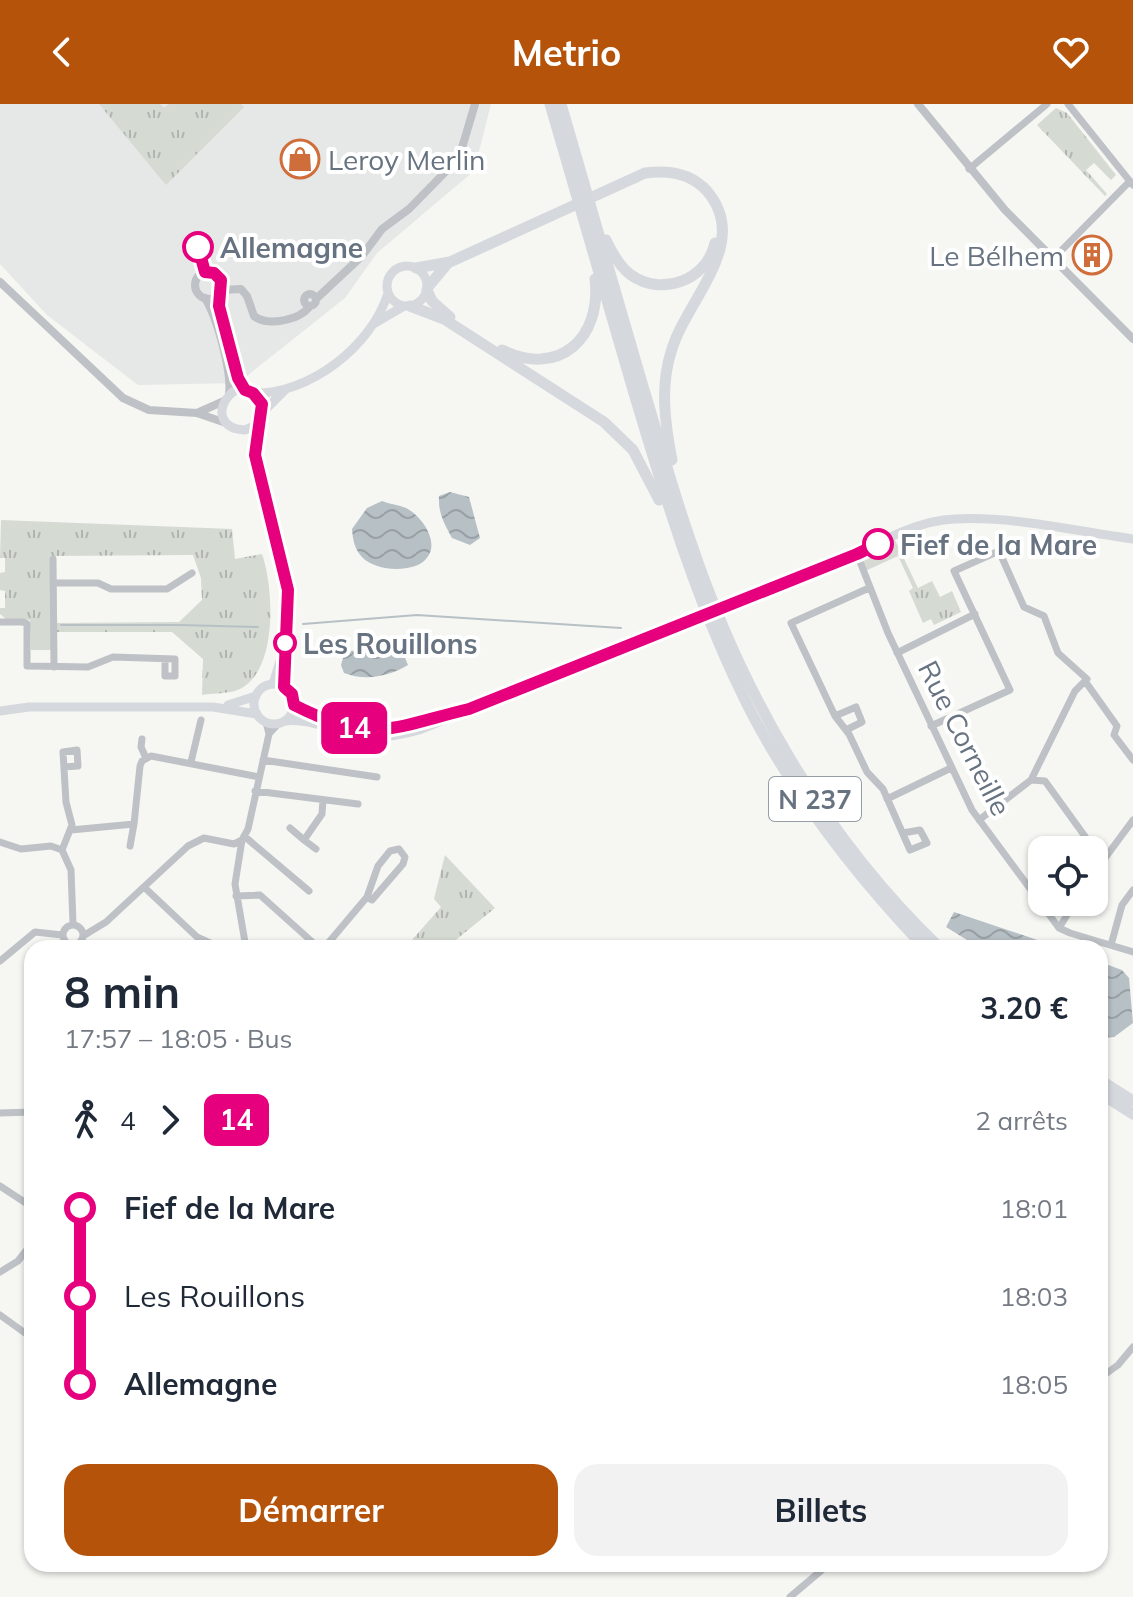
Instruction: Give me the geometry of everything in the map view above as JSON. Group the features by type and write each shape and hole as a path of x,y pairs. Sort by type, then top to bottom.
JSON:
{"highway":[{"name":"N 237","path":"550,104 577,177"},
{"name":"N 237","path":"561,104 587,215 705,595 753,715 795,787 850,864 918,940"},
{"path":"416,268 450,262 645,173 677,173 705,189 716,205 723,236 716,263 679,326 664,385 667,434 673,464 672,485"},
{"path":"587,215 630,275 648,284 664,286 679,283 700,270 709,259 716,234 710,206 700,193 688,185 660,179 621,185"},
{"name":"N 237","path":"587,215 590,242 682,549 705,595"},
{"path":"450,262 428,289 432,301 449,316 500,349 521,358 557,356 579,342 593,319 596,292 590,242"},
{"path":"407,306 444,319 592,413 616,432 642,463 682,549"},
{"name":"N 237","path":"719,631 815,799 869,871 933,940"},
{"path":"1108,1085 1133,1101"},
{"path":"1108,1098 1133,1114"}],"main road":[{"path":"284,687 288,590 255,455 258,424 263,412 288,388 330,366 372,325 421,301 428,289 427,279 416,268 405,266 394,271 387,281 388,293 372,325"},
{"path":"388,293 397,304 407,306"},
{"path":"255,455 238,430 226,423 223,416 227,397 249,391 288,388"},
{"path":"249,391 259,398 263,412"},
{"path":"238,430 258,424"},
{"path":"213,707 257,714 266,722 307,721 356,735 390,737 419,730 857,554 901,532 952,519 1012,522 1133,539"},
{"path":"273,684 284,647"},
{"path":"0,714 29,707 213,707 245,702 273,684 284,687 292,694 293,711 282,722"},
{"path":"256,696 257,714"},
{"path":"294,705 341,725 374,731 406,728 469,709"}],"street":[{"path":"205,298 213,299 220,292 241,289 254,316 266,322 304,314 362,256 382,229 409,209 459,158 475,104"},
{"path":"918,104 1005,210 1132,336"},
{"path":"969,169 1047,104"},
{"path":"1053,259 1132,183 1068,104"},
{"path":"197,413 227,397 228,373 211,308 195,287 202,274 211,272 219,276 219,306 233,359 249,391"},
{"path":"0,282 123,398 149,410 197,413 226,423"},
{"path":"931,726 1010,690 954,571 995,553 1024,607 1044,616 1058,653 1087,679 1085,681 1117,726 1114,735 1133,760"},
{"name":"Rue Corneille","path":"857,554 897,653 979,820 1059,928"},
{"path":"53,559 54,667"},
{"path":"53,583 98,583 111,589 167,589 192,573"},
{"path":"869,588 791,623 835,716 846,730 867,772 883,789 903,833"},
{"path":"897,653 975,614"},
{"path":"0,622 27,624 27,666 88,667 113,657 165,660"},
{"path":"979,820 1031,780 1075,691 1085,681"},
{"path":"835,716 856,707 862,722 846,730"},
{"path":"191,762 201,720"},
{"path":"244,940 235,878 269,734 266,722"},
{"path":"269,734 282,722"},
{"path":"142,739 141,747 146,758"},
{"path":"130,846 140,766 146,758 151,756 191,762 259,777"},
{"path":"263,760 377,777"},
{"path":"62,850 71,830 64,767"},
{"path":"887,799 951,768"},
{"path":"1037,769 1085,836"},
{"path":"1031,780 1045,781"},
{"path":"255,791 358,804"},
{"path":"304,840 322,814 323,800"},
{"path":"1108,854 1129,832 1133,820"},
{"path":"71,830 134,824"},
{"path":"290,828 316,849"},
{"path":"80,940 106,922 188,846 204,838 234,844 241,854"},
{"path":"234,844 243,838"},
{"path":"243,838 309,891"},
{"path":"0,842 21,849 51,846 62,850 70,863 73,924"},
{"path":"329,940 367,897 378,866 390,851 399,849 405,857 403,864 372,900 367,897"},
{"path":"144,887 204,940"},
{"path":"1111,945 1124,901 1133,890"},
{"path":"236,896 260,895 313,940"},
{"path":"1066,916 1059,928 1096,940"},
{"path":"64,940 62,935 65,928 73,924"},
{"path":"73,924 80,928 83,936"},
{"path":"25,940 35,932 62,935"},
{"path":"0,961 24,941"},
{"path":"1108,944 1133,952"},
{"path":"0,1113 24,1112"},
{"path":"0,1186 24,1202"},
{"path":"0,1272 24,1253"},
{"path":"0,1315 24,1332"},
{"path":"1108,1372 1133,1347"},
{"path":"790,1597 820,1572"}],"shaded area":[{"path":"0,104 491,104 474,171 377,253 345,298 238,383 138,385 47,315 0,264"}],"green space":[{"path":"99,104 160,104 164,108 169,104 241,104 244,107 166,185"},
{"path":"1056,108 1067,113 1116,175 1111,180 1094,163 1086,170 1107,194 1105,196 1037,125"},
{"path":"1,520 232,529 235,559 262,554 266,569 270,627 261,665 252,679 240,689 202,695 203,659 172,632 56,632 56,623 179,622 202,600 201,578 193,555 50,556 51,650 31,650 30,620 6,619 0,614 0,608 5,608 5,591 0,590 0,573 5,572 5,558 0,558"},
{"path":"893,536 918,588 932,581 940,597 952,591 961,612 934,625 931,619 923,623 909,591 913,588 898,556 863,572 857,554"},
{"path":"445,855 495,908 456,940 412,940 441,907 434,899"}],"water":[{"path":"450,492 469,497 480,538 470,545 452,538 442,518 439,496"},
{"path":"382,501 412,512 428,530 430,553 420,564 403,569 384,568 368,562 357,550 352,529 367,508"},
{"path":"399,644 408,665 376,676 360,677 344,673 341,665 345,651 379,650"},
{"path":"954,912 1037,940 967,940 946,927"},
{"path":"1108,965 1122,970 1129,978 1133,1023 1114,1037 1108,1037"}],"waterway":[{"path":"303,624 417,615 621,628"},
{"path":"61,625 258,627"}],"bus line":[{"name":"14","path":"198,247 205,272 219,276 223,285 218,300 238,378 245,390 253,393 262,404 255,455 288,590 284,687 292,694 294,705 315,715 341,725 374,731 406,728 469,709 878,544"}],"place":[{"name":"Leroy Merlin","path":"300,159"},
{"name":"Allemagne","path":"198,247"},
{"name":"Le Bélhem","path":"1092,255"},
{"name":"Fief de la Mare","path":"878,544"},
{"name":"Les Rouillons","path":"285,643"}]}
